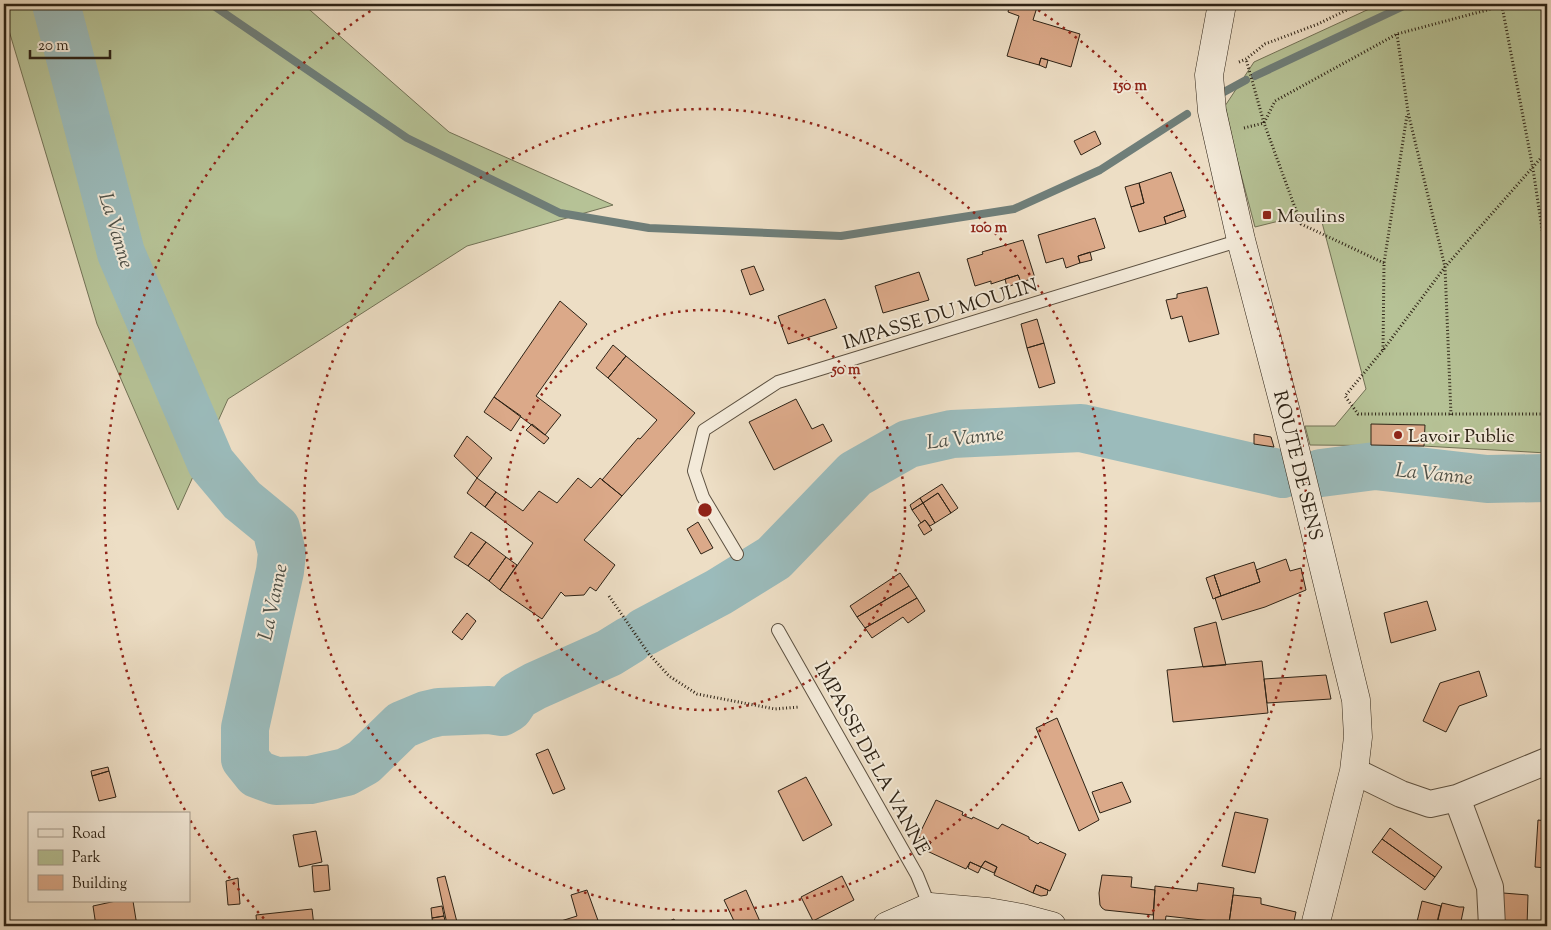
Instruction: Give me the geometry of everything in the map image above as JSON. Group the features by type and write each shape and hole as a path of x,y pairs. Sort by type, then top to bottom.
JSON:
{"street":[{"name":"ROUTE DE SENS","path":"1222,4 1208,75 1212,111 1241,240 1286,412 1356,700 1358,738 1354,770 1315,926"},
{"path":"1354,770 1401,794 1430,804 1457,798 1547,761"},
{"path":"1457,798 1490,887 1492,926"},
{"path":"887,926 928,917 988,912 1052,926"}],"lane":[{"name":"IMPASSE DU MOULIN","path":"737,554 703,497 694,471 704,430 778,382 1241,240"},
{"name":"IMPASSE DE LA VANNE","path":"778,630 917,875 928,917"}],"path":[{"path":"1208,75 1246,59 1265,44 1318,24 1359,4"},
{"path":"1264,123 1275,101 1397,34 1502,6 1542,4"},
{"path":"1502,6 1533,168 1547,262"},
{"path":"1397,34 1408,112 1445,267 1451,415"},
{"path":"1246,59 1264,123 1301,224 1384,263"},
{"path":"1383,350 1384,263 1408,112"},
{"path":"1547,151 1445,267 1383,350 1345,396 1358,414 1547,414"},
{"path":"610,596 649,654 669,676 697,694 775,709 822,706"}],"green space":[{"path":"4,4 303,4 449,132 613,205 467,246 228,399 178,510 97,324 4,14"},
{"path":"1380,4 1547,4 1547,453 1423,446 1310,445 1305,426 1335,426 1366,389 1319,211 1255,227 1225,106 1254,62"}],"building":[{"path":"1010,4 1038,4 1033,20 1080,34 1071,67 1041,58 1039,65 1007,56 1019,16 1008,12"},
{"path":"1041,58 1048,60 1046,68 1039,65"},
{"path":"1095,131 1101,144 1081,155 1074,141"},
{"path":"1171,172 1184,210 1164,217 1166,224 1139,232 1131,207 1144,203 1139,183"},
{"path":"1139,183 1144,203 1131,207 1125,187"},
{"path":"1184,210 1186,217 1166,224 1164,217"},
{"path":"1095,218 1105,248 1078,256 1080,263 1066,268 1063,258 1046,263 1038,235"},
{"path":"1023,240 1035,278 1021,282 1018,275 991,284 991,281 975,286 967,259 983,254 982,252"},
{"path":"1090,252 1092,260 1080,263 1078,256"},
{"path":"754,266 764,290 750,295 741,270"},
{"path":"919,272 929,300 883,313 875,286"},
{"path":"1018,275 1021,282 1007,287 1005,279"},
{"path":"1207,287 1219,334 1189,342 1182,316 1171,319 1166,300 1177,298 1177,294"},
{"path":"825,299 837,328 788,344 778,316"},
{"path":"560,301 587,324 536,396 561,415 545,435 494,397"},
{"path":"1037,319 1044,343 1027,348 1021,324"},
{"path":"1044,343 1055,383 1039,388 1027,348"},
{"path":"613,345 626,356 608,378 596,368"},
{"path":"626,356 695,413 622,496 602,480 638,438 640,439 657,420 608,378"},
{"path":"494,397 521,416 511,431 484,412"},
{"path":"796,399 812,429 823,424 832,441 774,470 749,422"},
{"path":"532,424 549,438 544,444 526,430"},
{"name":"Lavoir Public","path":"1371,424 1425,425 1424,446 1371,445"},
{"path":"1254,434 1271,437 1274,447 1254,444"},
{"path":"467,436 492,458 477,478 454,456"},
{"path":"477,478 496,492 485,507 467,493"},
{"path":"578,478 591,488 600,478 622,496 584,540 615,565 596,591 590,587 584,595 565,596 561,592 542,619 500,590 533,543 485,507 496,492 523,511 539,491 557,503"},
{"path":"942,484 958,508 951,513 938,493 923,503 920,498"},
{"path":"938,493 951,513 935,523 923,503"},
{"path":"920,498 923,503 912,510 910,505"},
{"path":"923,503 935,523 930,526 925,520 921,523 912,510"},
{"path":"925,520 932,530 924,535 918,525"},
{"path":"698,522 713,548 701,554 687,529"},
{"path":"471,532 486,542 468,566 454,557"},
{"path":"486,542 506,557 489,581 468,566"},
{"path":"506,557 517,565 500,590 489,581"},
{"path":"1286,559 1290,571 1301,568 1306,590 1265,607 1222,620 1215,598 1260,582 1256,570"},
{"path":"1254,562 1260,582 1221,596 1214,575"},
{"path":"900,573 909,586 857,617 850,606"},
{"path":"1214,575 1221,596 1213,599 1206,578"},
{"path":"909,586 917,598 865,628 857,617"},
{"path":"917,598 925,611 908,623 903,617 872,638 865,628"},
{"path":"1427,601 1436,630 1391,643 1384,613"},
{"path":"467,613 476,621 462,640 452,632"},
{"path":"1216,622 1226,665 1203,667 1194,628"},
{"path":"1262,661 1268,713 1173,722 1167,670"},
{"path":"1479,671 1487,696 1459,706 1446,732 1423,721 1440,683"},
{"path":"1326,675 1331,699 1267,703 1264,679"},
{"path":"1057,718 1099,820 1079,831 1036,728"},
{"path":"548,749 565,789 553,794 536,754"},
{"path":"108,767 109,771 92,776 91,771"},
{"path":"109,771 116,797 99,801 92,776"},
{"path":"806,777 832,825 803,841 778,791"},
{"path":"1122,782 1131,802 1100,813 1092,792"},
{"path":"936,800 963,812 962,815 972,819 973,817 998,829 1002,824 1029,837 1029,839 1038,844 1040,842 1066,854 1050,891 1036,885 1033,893 994,875 997,867 985,861 981,867 970,862 966,869 927,851 931,842 918,837"},
{"path":"1235,812 1268,819 1255,873 1222,866"},
{"path":"1538,820 1547,821 1547,868 1535,867"},
{"path":"1390,828 1442,867 1435,877 1382,839"},
{"path":"316,831 322,862 299,867 293,835"},
{"path":"918,837 931,842 928,849 916,843"},
{"path":"1382,839 1435,877 1425,890 1372,852"},
{"path":"985,861 997,867 994,873 981,867"},
{"path":"970,862 981,867 978,873 968,868"},
{"path":"328,865 330,890 314,892 312,866"},
{"path":"1102,875 1132,877 1131,887 1155,890 1153,915 1105,910 1102,908 1099,893"},
{"path":"445,876 457,922 447,924 437,878"},
{"path":"842,876 854,900 813,921 801,897"},
{"path":"238,878 240,904 228,905 226,881"},
{"path":"1198,883 1234,888 1229,923 1166,916 1165,923 1172,926 1153,926 1155,886 1197,891"},
{"path":"1036,885 1048,890 1047,895 1041,896 1033,893"},
{"path":"587,890 600,926 545,926 577,916 571,895"},
{"path":"746,890 762,926 724,926 734,921 724,900"},
{"path":"1503,893 1528,895 1527,926 1502,926"},
{"path":"1233,895 1261,898 1261,904 1296,912 1293,926 1241,926 1229,923"},
{"path":"1422,901 1441,906 1436,926 1416,926"},
{"path":"111,902 133,902 137,926 96,926 93,906"},
{"path":"1442,903 1464,907 1460,926 1438,920"},
{"path":"442,906 444,916 432,918 431,908"},
{"path":"312,909 314,926 257,926 256,915"},
{"path":"444,916 446,926 433,926 432,918"},
{"path":"674,919 677,926 658,926"},
{"path":"1438,920 1448,923 1447,926 1436,926"}],"waterway":[{"name":"La Vanne","path":"56,4 121,253 211,463 242,500 276,528 282,553 280,571 245,728 245,759 257,774 276,781 310,780 346,772 364,762 402,725 439,712 489,710 502,712 509,708 517,696 609,653 630,640"},
{"path":"211,4 407,138 560,213 649,228 841,236 1014,209 1100,170 1187,114"},
{"path":"1255,76 1408,4"},
{"path":"1224,92 1246,80"},
{"name":"La Vanne","path":"644,632 719,592 774,558 855,474 908,444 952,434 1081,428 1283,474"},
{"name":"La Vanne","path":"1321,473 1375,466 1487,479 1547,478"}],"place":[{"name":"Moulins","path":"1267,215"},
{"name":"Lavoir Public","path":"1398,435"}]}
